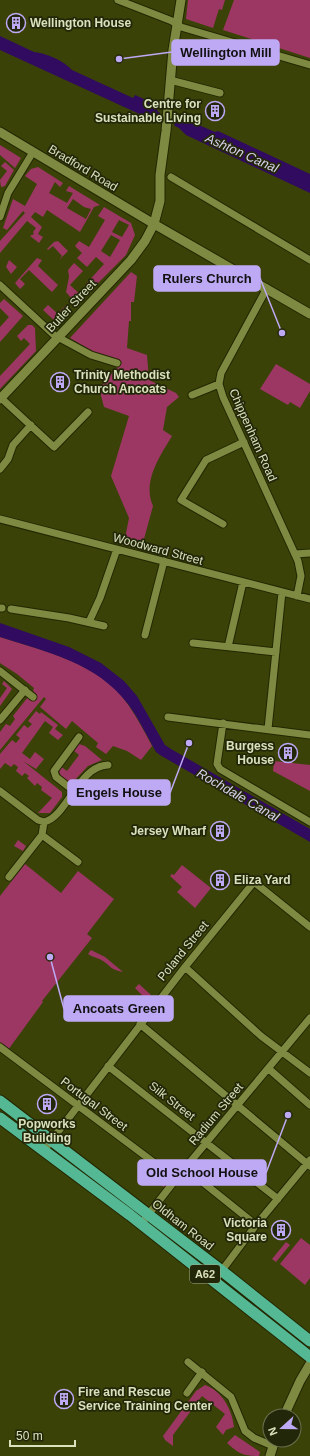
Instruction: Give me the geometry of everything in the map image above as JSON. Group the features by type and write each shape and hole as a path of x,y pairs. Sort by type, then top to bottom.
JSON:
{"highway":[{"name":"Oldham Road","path":"0,1101 222,1271 310,1342"},
{"name":"Oldham Road","path":"0,1118 141,1224 310,1357"}],"street":[{"path":"118,0 176,24 310,65"},
{"name":"Butler Street","path":"1,398 131,260 154,224 160,200 160,175 166,130 176,24 181,0"},
{"path":"170,80 220,93"},
{"name":"Bradford Road","path":"0,132 154,224 310,314"},
{"path":"0,217 8,193 32,152"},
{"path":"171,177 310,260"},
{"path":"0,285 58,337 91,355 117,363"},
{"name":"Chippenham Road","path":"267,288 225,365 220,384 223,397 295,554 300,568 297,596"},
{"path":"192,394 220,384"},
{"path":"1,398 54,447 88,412"},
{"path":"0,469 8,459 13,445 31,425"},
{"path":"223,524 182,500 206,460 244,442"},
{"name":"Woodward Street","path":"0,519 310,599"},
{"path":"89,622 100,598 117,549"},
{"path":"295,554 310,553"},
{"path":"145,635 164,561"},
{"path":"228,646 244,582"},
{"path":"268,730 282,592"},
{"path":"11,610 89,622 104,626"},
{"path":"193,643 276,652"},
{"path":"0,671 33,697"},
{"path":"0,720 25,690"},
{"path":"168,717 310,735"},
{"path":"223,723 217,764 220,769 310,822"},
{"path":"74,792 56,777 54,771 79,736"},
{"path":"0,791 38,820 44,822 53,817 91,772 101,766 108,765"},
{"path":"9,877 42,835 44,822"},
{"path":"42,835 78,862"},
{"name":"Poland Street","path":"44,1150 184,967 254,882 310,927"},
{"path":"184,967 261,1036 283,1051 310,1073"},
{"name":"Radium Street","path":"141,1224 185,1168 269,1069 308,1020"},
{"path":"140,1024 308,1163 256,1225 214,1281"},
{"name":"Portugal Street","path":"0,1047 176,1180"},
{"name":"Silk Street","path":"108,1066 278,1199"},
{"path":"269,1069 310,1105"},
{"path":"185,1168 256,1225"},
{"path":"188,1362 231,1397 245,1431 254,1438 262,1440"},
{"path":"288,1408 300,1381 310,1364"},
{"path":"187,1393 202,1372"}],"shaded area":[{"path":"188,0 225,0 222,10 219,9 213,28 186,19"},
{"path":"234,0 310,0 310,58 223,30"},
{"path":"0,145 21,158 15,168 0,155"},
{"path":"5,162 14,170 5,186 1,187 0,180 7,171 1,166"},
{"path":"38,167 63,183 60,187 55,182 49,193 67,203 73,193 66,191 69,186 100,205 94,207 80,232 47,210 43,217 35,212 31,217 42,227 38,234 43,237 39,243 30,236 34,234 33,232 36,228 27,221 0,253 0,241 25,213 23,211 7,230 3,228 13,199 25,206 37,184 25,176 31,169","holes":["73,199 84,207 91,209 86,219 67,208"]},
{"path":"104,207 131,223 135,235 126,255 92,289 86,284 104,264 96,257 87,267 77,258 82,253 75,246 79,241 89,247 105,220 98,216","holes":["119,220 129,225 122,237 112,232","111,235 120,240 110,257 101,251"]},
{"path":"58,241 68,251 59,260 62,256 53,246 48,250 47,249 54,242"},
{"path":"37,258 42,260 38,266 58,285 52,292 29,270 20,279 25,284 20,289 15,283"},
{"path":"9,260 17,267 11,274 6,267"},
{"path":"74,263 83,271 70,285 84,298 77,305 66,292 69,277 68,270"},
{"path":"131,272 137,276 134,302 131,302 131,321 129,321 127,348 147,355 149,380 176,393 179,397 167,407 163,430 172,436 162,452 151,479 150,497 153,506 144,539 148,550 124,543 129,518 111,476 129,416 104,407 99,388 122,362 95,353 70,338"},
{"path":"4,299 23,316 0,342 0,327 9,317 0,308 0,303"},
{"path":"48,305 58,314 66,305 70,310 56,322 43,310"},
{"path":"28,325 32,325 35,328 36,351 0,389 0,376 30,344 24,338 21,341 17,336"},
{"path":"276,364 310,384 310,391 300,408 290,402 288,405 260,389"},
{"path":"0,637 54,654 88,669 104,679 117,691 129,706 152,746 141,760 127,751 113,746 106,754 96,747 98,743 72,721 66,729 40,707 46,699 44,697 0,750 0,732 6,724 10,726 15,719 13,716 28,697 33,700 37,695 33,691 34,688 17,674 0,663"},
{"path":"4,681 12,689 0,706 0,698 7,688 2,684"},
{"path":"36,711 40,714 41,712 58,725 55,729 63,735 58,740 49,733 53,727 45,721 22,753 30,759 35,752 44,759 36,769 23,761 62,792 62,797 50,813 38,813 52,798 41,790 42,787 37,783 35,786 27,778 29,776 25,773 22,776 16,771 18,767 14,764 11,767 5,763 0,769 0,754 12,740 16,743 20,738 16,735 24,725 28,728 32,724 28,721"},
{"path":"79,744 85,746 102,760 88,766 72,783 62,778 58,769 60,766 67,771 79,755 73,750"},
{"path":"274,761 310,765 310,791 273,771"},
{"path":"18,840 26,846 23,851 14,846"},
{"path":"25,864 61,893 78,871 114,899 87,934 92,938 42,1001 43,1002 8,1050 0,1042 0,896"},
{"path":"182,865 211,888 195,908 177,892 182,887 170,876 172,874 174,875"},
{"path":"91,950 105,957 123,972 114,969 101,960 88,954"},
{"path":"139,984 151,995 147,1000 135,988"},
{"path":"161,1173 170,1180 164,1187 155,1181"},
{"path":"301,1238 310,1245 310,1278 305,1285 280,1264"},
{"path":"286,1242 290,1245 276,1262 272,1259"},
{"path":"205,1385 221,1396 231,1414 234,1427 226,1430 223,1435 216,1427 225,1414 202,1396 173,1435 173,1446 165,1440 163,1436 196,1391"},
{"path":"235,1435 260,1452 259,1456 242,1454 231,1447 227,1443"}],"water":[{"name":"Ashton Canal","path":"0,36 34,52 54,58 72,70 133,98 135,95 155,104 158,112 181,121 185,119 215,132 218,131 310,174 310,193 186,135 179,128 160,118 153,120 0,50"},
{"name":"Rochdale Canal","path":"0,623 69,647 101,663 124,681 137,696 165,745 310,829 310,842 160,755 156,752 128,704 116,690 102,678 53,654 0,637"}],"pier":[{"path":"160,110 175,116 174,128 160,121"}],"place":[{"name":"Wellington House","path":"16,23"},
{"name":"Wellington Mill","path":"119,59"},
{"name":"Centre for Sustainable Living","path":"215,111"},
{"name":"Rulers Church","path":"282,333"},
{"name":"Trinity Methodist Church Ancoats","path":"60,382"},
{"name":"Engels House","path":"189,743"},
{"name":"Burgess House","path":"288,753"},
{"name":"Jersey Wharf","path":"220,831"},
{"name":"Eliza Yard","path":"220,880"},
{"name":"Ancoats Green","path":"50,957"},
{"name":"Popworks Building","path":"47,1104"},
{"name":"Old School House","path":"288,1115"},
{"name":"Victoria Square","path":"281,1230"},
{"name":"Fire and Rescue Service Training Center","path":"64,1399"}]}
